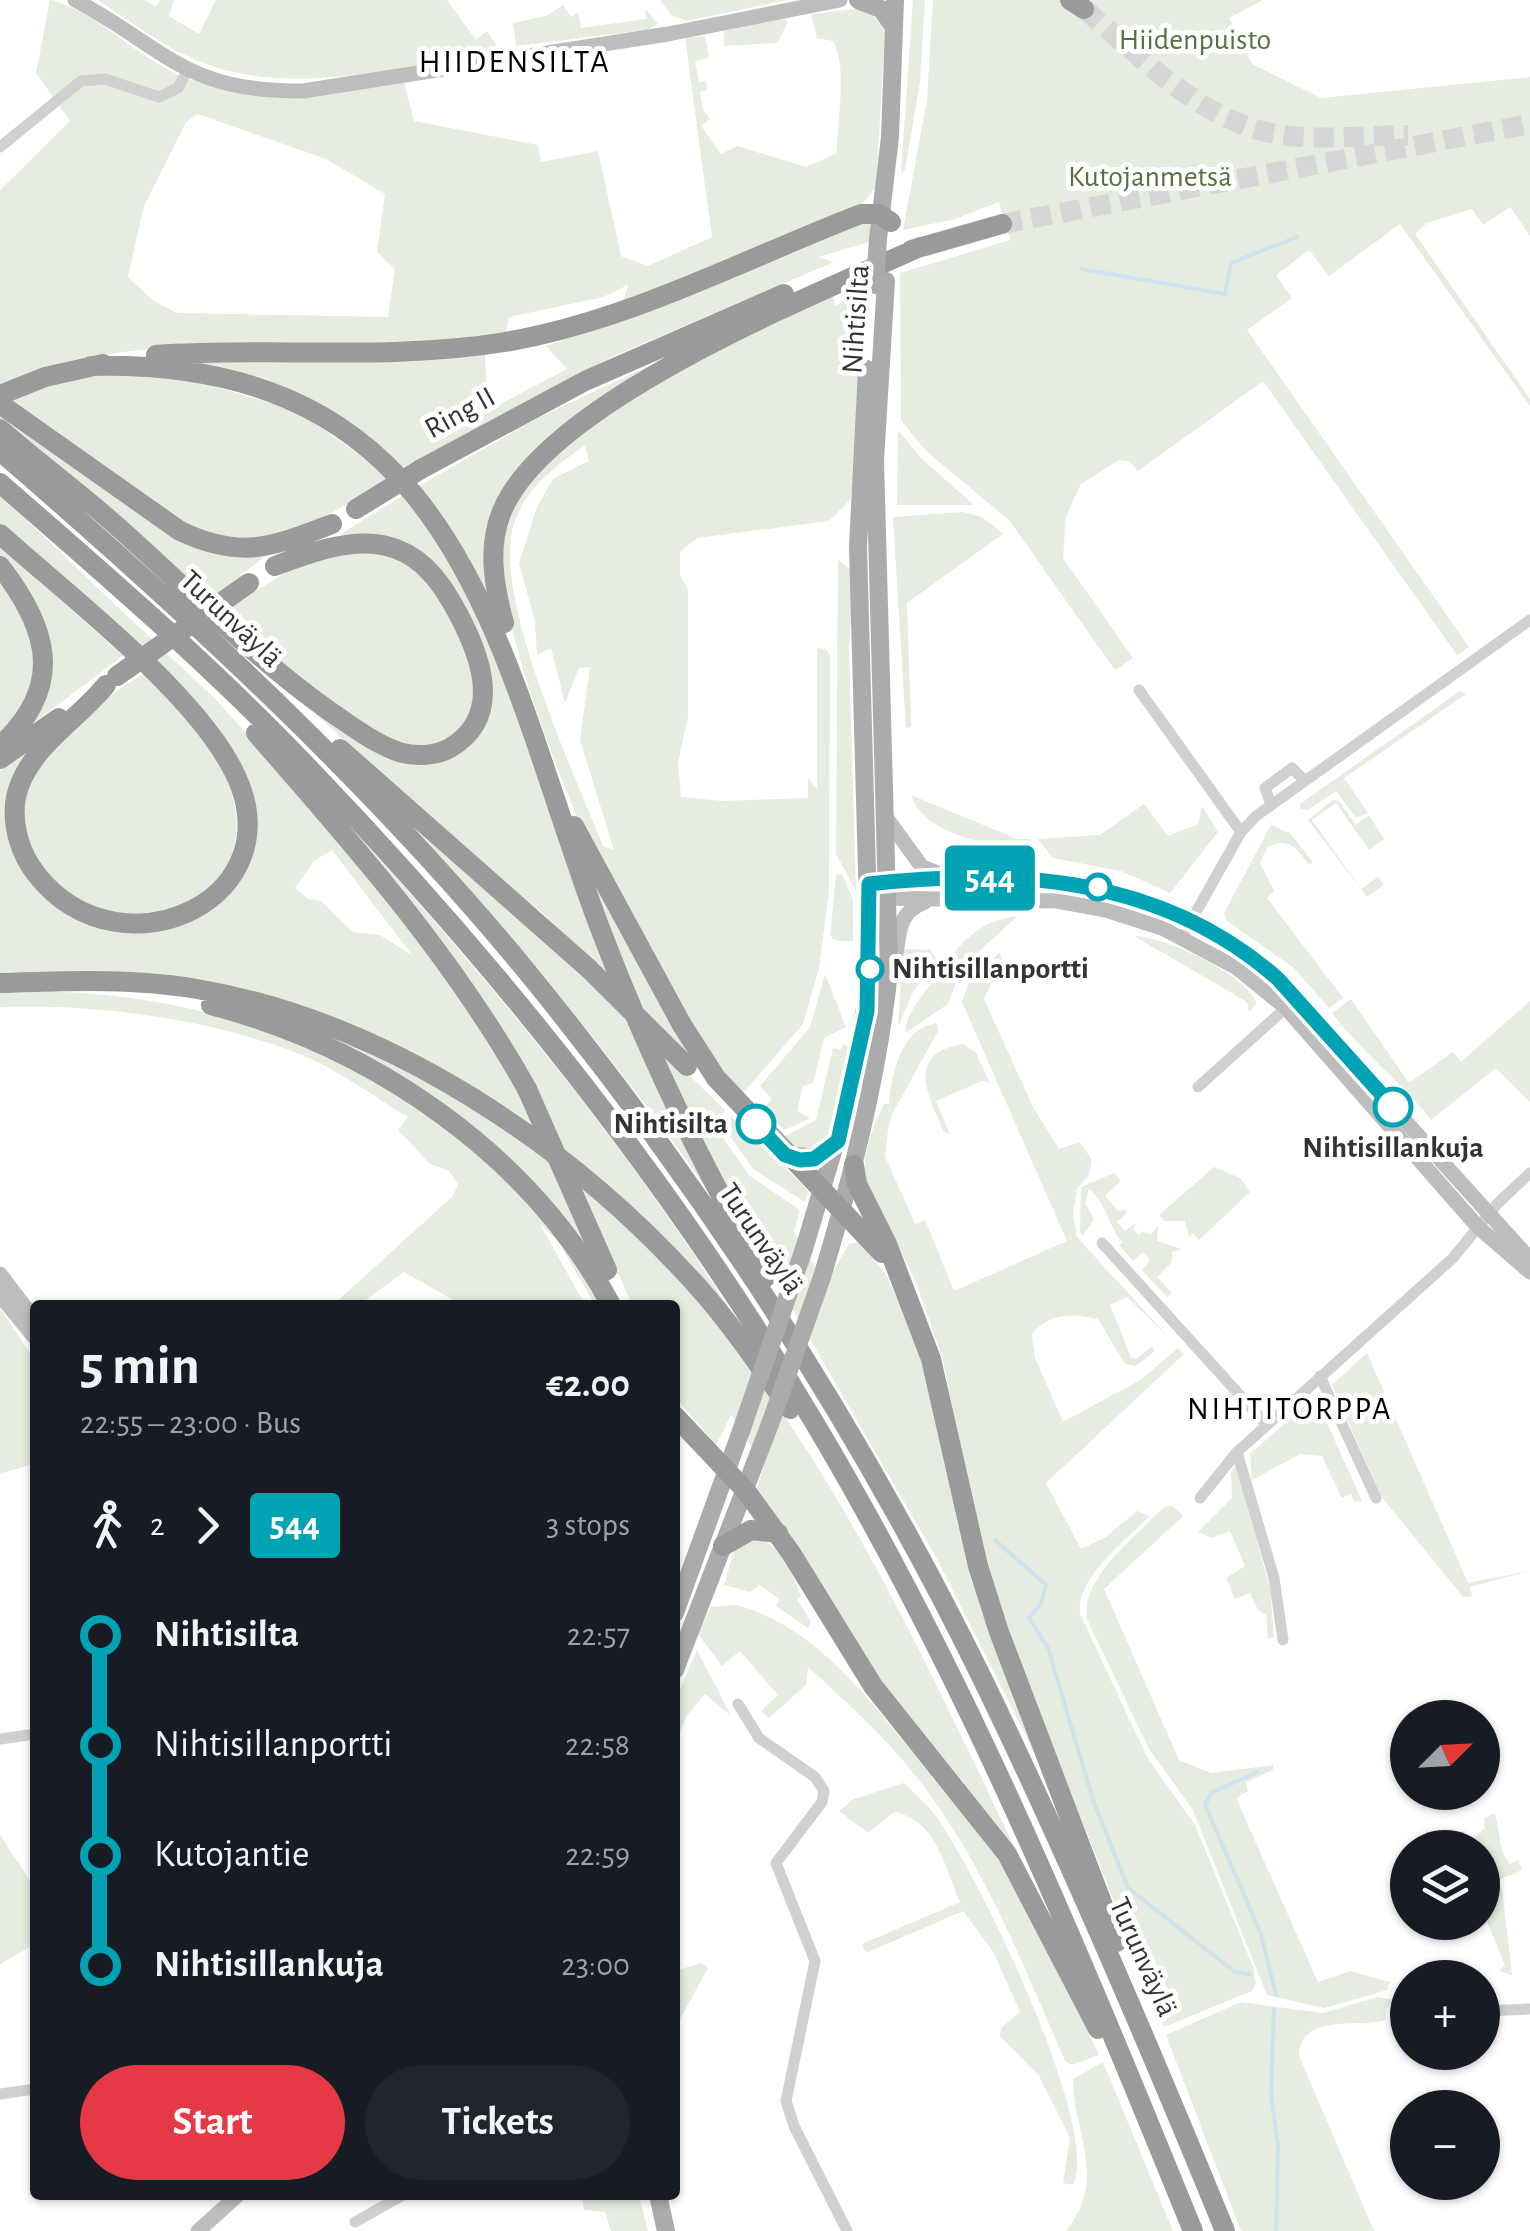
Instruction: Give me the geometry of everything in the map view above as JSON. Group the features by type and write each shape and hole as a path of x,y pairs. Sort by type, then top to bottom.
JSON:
{"highway":[{"path":"0,395 45,377 91,366 203,352 442,351 509,341 598,318 861,214 885,227"},
{"name":"Ring II","path":"0,759 332,524 421,469 585,381 714,322 838,273 1002,224"},
{"path":"510,664 494,576 496,531 510,496 540,460 624,396 728,332 920,248"},
{"path":"91,366 176,367 247,382 313,412 363,446 425,509 451,544 477,588 510,664 599,926 693,1141 864,1460"},
{"path":"0,404 180,531 202,541 220,547 258,549 332,524"},
{"path":"0,429 110,520 278,673 364,735 414,755 443,752 469,734 482,709 478,658 448,596 422,563 392,546 358,542 317,549 275,566"},
{"name":"Turunväylä","path":"0,451 242,669 346,772 523,967 690,1186 864,1460 980,1674 1140,2025 1225,2231"},
{"name":"Turunväylä","path":"0,482 297,755 431,900 589,1091 746,1314 842,1470 1027,1839 1193,2231"},
{"path":"0,534 189,711 216,744 238,783 245,802 247,836 229,881 204,904 154,924 100,920 68,904 30,866 17,832 16,796 30,766 46,744 111,681"},
{"path":"0,566 37,625 44,665 35,702 0,746"},
{"path":"198,662 219,693 422,930 498,1038 527,1089 621,1300"},
{"path":"242,669 324,734 588,968 687,1066 744,1112 894,1266"},
{"path":"552,785 682,1025 744,1112"},
{"path":"0,982 194,988 270,1005 426,1072 549,1152 656,1243 734,1329 887,1556"},
{"path":"96,983 202,1003 267,1022 340,1054 397,1086 472,1140 533,1192 580,1250 609,1300"},
{"path":"785,1155 814,1159 838,1141"},
{"path":"854,1165 857,1184 931,1358 978,1566 1110,1922 1140,2025"},
{"path":"680,1421 746,1491 778,1533 874,1686 1008,1854 1093,2021 1140,2100"},
{"path":"723,1546 751,1530 778,1533"}],"main road":[{"path":"858,0 881,9 896,32"},
{"name":"Nihtisilta","path":"680,1657 759,1458 822,1277 854,1165 882,1034 889,972 880,890 858,547 885,227 895,0"},
{"name":"Nihtisilta","path":"896,32 907,0"},
{"name":"Nihtisilta","path":"680,1600 823,1193 867,1011 888,820 875,460 881,283"},
{"path":"659,2200 666,2231"}],"street":[{"path":"75,0 186,71 242,87 304,91 652,37 840,0"},
{"path":"0,146 81,81 104,80 159,97 178,88 186,71"},
{"path":"1182,937 1242,832 1270,804 1530,620"},
{"path":"1139,690 1242,832"},
{"path":"1270,804 1265,788 1284,770 1292,768 1304,780"},
{"path":"888,820 922,867 954,879"},
{"path":"880,890 954,879 1086,884 1150,903 1190,921 1257,961 1530,1272"},
{"path":"880,890 929,901 1057,901 1120,914 1182,937 1291,1003"},
{"path":"889,972 897,958 900,921 911,908 929,901"},
{"path":"1198,1086 1291,1003"},
{"path":"1200,1498 1237,1452 1453,1258 1530,1173"},
{"path":"1483,1222 1530,1260"},
{"path":"1102,1243 1266,1424"},
{"path":"0,1274 30,1313"},
{"path":"0,1294 30,1332"},
{"path":"1320,1376 1376,1498"},
{"path":"1237,1452 1274,1578 1283,1640"},
{"path":"738,1704 760,1738 815,1777 824,1791 822,1802 776,1862 815,1961 786,2101 794,2126 847,2231"},
{"path":"0,1739 30,1735"},
{"path":"1500,2010 1530,2009"},
{"path":"0,2094 30,2089"},
{"path":"198,2231 232,2200"},
{"path":"355,2222 395,2200"}],"green space":[{"path":"50,0 82,13 169,70 226,90 315,94 404,83 414,121 538,145 541,162 598,151 621,256 648,266 712,237 685,38 705,36 709,58 695,61 699,82 706,81 707,90 700,92 703,110 710,119 701,126 721,154 737,146 806,167 837,153 841,94 840,65 833,41 817,38 811,14 866,8 884,27 885,35 876,187 859,208 623,302 628,285 603,297 509,317 506,332 426,343 127,351 38,369 83,377 166,372 297,411 391,477 319,519 269,536 244,539 189,527 0,394 0,190 70,121 36,73","holes":["198,114 326,159 385,194 377,252 395,269 388,317 177,313 152,300 128,277 144,206 186,122"]},
{"path":"98,0 145,0 155,7 160,0 174,0 169,16 199,34 216,0 447,0 476,40 487,31 500,52 347,76 270,77 232,72 196,60"},
{"path":"660,0 786,0 688,21 671,15"},
{"path":"913,0 925,0 920,82 905,170 901,173"},
{"name":"Kutojanmetsä","path":"933,0 1263,0 1229,18 1252,64 1321,98 1530,77 1530,236 1510,207 1483,225 1472,209 1427,223 1415,234 1530,399 1530,406 1400,224 1329,276 1309,250 1276,275 1292,298 1247,330 1469,647 1457,655 1263,381 1138,471 1129,461 1119,460 1081,484 1066,516 1063,558 1133,658 1115,670 1009,520 926,451 901,420 900,273 1010,240 999,202 955,219 903,230 927,100"},
{"path":"563,5 571,17 578,12 581,28 646,19 645,9 658,24 647,30 516,46 513,23 546,16"},
{"path":"784,18 788,22 777,43 724,46 724,31"},
{"path":"865,223 872,225 873,241 818,257 834,262 616,355 398,470 321,415 274,388 182,361 485,355 487,411 567,369 546,346 652,309"},
{"path":"870,287 851,499 829,521 697,538 680,552 680,575 688,590 688,717 678,763 681,797 722,801 808,798 808,778 817,789 817,648 826,649 830,655 829,891 819,968 803,1024 743,1093 718,1071 588,841 527,682 504,589 501,551 505,523 528,485 561,449 602,416 697,358 746,334 833,295 835,306","holes":["585,445 589,461 553,479 537,507 519,563 535,621 537,655 551,648 565,703 579,668 590,667 580,740 614,850 603,846 557,734 526,644 510,563 516,517 531,492"]},
{"path":"710,337 581,419 521,471 500,500 488,530 492,607 415,488 538,418"},
{"path":"0,409 167,530 269,554 240,575 255,591 306,561 350,548 399,558 433,587 474,664 476,706 458,735 420,749 387,740 276,661 0,419"},
{"path":"898,430 922,459 974,505 897,505"},
{"path":"407,493 457,562 722,1210 567,1005 400,811 588,959 544,914 430,821 275,676 409,761 485,720 453,596 372,536 339,535"},
{"path":"0,495 216,700 288,779 538,1092 331,805 497,995 602,1126 745,1334 502,1113 275,1000 0,973 0,771 35,744 11,801 47,896 157,929 241,869 232,760 0,527","holes":["332,850 413,956 380,935 353,932 321,901 308,899 295,888 314,861"]},
{"path":"963,512 982,517 1003,534 907,603 911,726 906,729 893,517"},
{"path":"0,545 123,656 24,730 49,681 0,557"},
{"path":"838,560 851,570 854,581 849,647 856,891 836,854"},
{"path":"0,576 24,622 35,657 28,692 0,737"},
{"path":"143,674 184,714 211,748 233,796 237,828 231,857 217,880 195,898 168,910 135,915 98,912 73,900 45,871 26,833 24,799 41,763 72,728"},
{"path":"1460,691 1466,694 1344,778 1368,813 1356,818 1336,791 1308,810 1300,809 1300,804"},
{"path":"911,795 1017,839 1030,839 1042,855 949,831 932,822"},
{"path":"1333,800 1339,801 1356,825 1369,815 1384,839 1369,850 1336,803 1312,820 1361,889 1378,877 1384,885 1367,897 1308,820"},
{"path":"1144,804 1168,836 1198,824 1202,806 1218,832 1170,893 1121,871 1053,858 1038,839 1100,835"},
{"path":"1271,825 1290,833 1313,862 1309,865 1296,849 1281,843 1268,847 1260,863 1274,891 1267,898 1343,998 1329,1008 1294,968 1227,921 1224,913"},
{"path":"583,858 692,1053 688,1074 725,1110 718,1131 750,1176 800,1210 794,1232 826,1284 849,1244 859,1242 885,1273 911,1328 1051,1786 936,1557 736,1211 638,1004"},
{"path":"842,874 853,900 853,941 837,941 830,936 836,875"},
{"path":"1018,916 978,952 955,985 948,1004 905,1033 915,1005 959,947 990,923"},
{"path":"1134,936 1165,943 1203,959 1237,980 1257,1003 1249,1012 1247,1002"},
{"path":"903,949 930,950 937,959 913,992 898,1027"},
{"path":"1000,952 1002,961 984,999 1033,1107 1059,1149 1080,1142 1092,1160 1089,1175 1077,1189 1073,1213 1077,1237 1171,1340 1127,1297 1110,1305 1131,1357 1136,1359 1152,1346 1155,1351 1136,1366 1125,1364 1098,1319 1062,1316 1039,1327 1032,1334 1035,1358 1063,1422 1142,1379 1178,1348 1184,1354 1046,1483 1081,1549 1106,1537 1137,1511 1149,1516 1094,1574 1085,1587 1080,1614 1147,1757 1195,1825 1253,1967 1256,1983 1252,1991 1164,2027 1009,1637 972,1513 943,1360 916,1282 865,1179 869,1140 884,1104 889,1104 901,1054 915,1033 937,1023 938,1031 891,1116 885,1156 915,1224 925,1220 954,1291 1067,1241 962,1002 969,982"},
{"path":"825,974 846,1027 824,1038 813,1083 803,1086 797,1111 810,1118 785,1130 763,1109 772,1099 760,1086 810,1027"},
{"path":"0,992 76,993 150,1001 223,1017 294,1041 362,1072 426,1111 485,1157 549,1221 600,1300 592,1300 558,1241 540,1224 582,1300 453,1300 404,1272 366,1300 339,1300 453,1196 458,1184 449,1171 430,1164 398,1130 408,1117 302,1055 230,1032 114,1011 0,1007"},
{"path":"1351,999 1409,1083 1453,1052 1461,1062 1530,1001 1530,1102 1496,1068 1431,1120 1332,1013"},
{"path":"298,1021 434,1086 512,1133 602,1204 681,1283 751,1369 813,1460 869,1556 971,1755 1019,1857 1016,1860 963,1783 897,1705 756,1490 764,1466 731,1415 716,1445 680,1403 680,1300 630,1300 619,1275 595,1265 497,1152"},
{"path":"843,1043 849,1047 829,1132 820,1148 797,1151 783,1137 816,1120 833,1048 841,1050"},
{"path":"964,1044 976,1053 990,1084 984,1080 936,1101 950,1134 944,1132 927,1091 927,1066 933,1056"},
{"path":"731,1116 802,1184 808,1192 805,1202 753,1169 727,1132"},
{"path":"1214,1167 1240,1178 1250,1192 1199,1240 1193,1233 1189,1237 1185,1221 1164,1221 1159,1215"},
{"path":"1114,1173 1121,1181 1105,1196 1119,1212 1124,1209 1127,1213 1117,1222 1125,1231 1136,1223 1133,1229 1138,1235 1143,1231 1151,1235 1158,1225 1157,1241 1182,1249 1172,1252 1172,1262 1157,1277 1172,1293 1167,1297 1142,1270 1150,1260 1143,1252 1133,1261 1119,1245 1122,1242 1104,1207 1089,1189 1085,1203 1094,1219 1083,1236 1080,1233 1081,1187"},
{"path":"0,1308 30,1353 30,1466 0,1474"},
{"path":"1367,1353 1468,1583 1530,1571 1470,1587 1472,1596 1463,1597 1381,1496 1332,1385"},
{"path":"1314,1397 1362,1501 1355,1502 1351,1494 1342,1498 1322,1456 1300,1454 1252,1480 1250,1454"},
{"path":"1236,1464 1270,1589 1274,1637 1268,1639 1266,1615 1258,1610 1250,1593 1235,1599 1226,1578 1245,1566 1230,1531 1212,1538 1198,1532 1232,1498 1231,1472"},
{"path":"1173,1506 1183,1516 1104,1589 1179,1760 1211,1773 1273,1765 1273,1770 1246,1782 1248,1791 1236,1798 1318,1982 1350,1971 1390,1982 1387,1990 1324,2008 1267,1995 1193,1810 1149,1749 1087,1619 1087,1603 1101,1572 1164,1507"},
{"path":"751,1538 770,1545 784,1558 801,1596 797,1599 811,1622 808,1628 776,1606 780,1599 759,1585 750,1592 724,1585 734,1551"},
{"path":"736,1605 762,1614 809,1642 850,1679 947,1784 992,1848 1031,1915 1099,2055 1072,2065 1065,2061 979,1873 936,1803 874,1729 808,1667 806,1685 769,1718 761,1711 778,1695 740,1651 722,1666 698,1634 711,1607"},
{"path":"697,1650 731,1716 705,1694 686,1717 680,1732 680,1690"},
{"path":"904,1783 931,1810 950,1839 1029,1996 1069,2110 1077,2155 1073,2185 1063,2183 1070,2137 1039,2076 1000,2036 1001,2028 1020,2012 994,1953 963,1911 866,1953 862,1944 960,1902 937,1846 920,1824 894,1812 868,1833 839,1811 854,1799"},
{"path":"1494,1813 1499,1830 1483,1830 1484,1818"},
{"path":"0,1835 30,1880 30,1947 0,1964"},
{"path":"1500,1839 1510,1864 1518,1860 1522,1870 1500,1880"},
{"path":"1500,1887 1512,1975 1500,1971 1505,1965 1495,1940 1500,1940"},
{"path":"701,1963 708,1968 680,2019 680,1969"},
{"path":"1378,1997 1390,1999 1386,2020 1319,2028 1302,2042 1299,2056 1374,2231 1241,2231 1166,2035 1241,2002 1323,2013"},
{"path":"1103,2062 1173,2231 1066,2231 1079,2211 1087,2173 1073,2079"},
{"path":"583,2200 640,2200 648,2231 611,2231 605,2212 584,2210"}],"waterway":[{"path":"1081,269 1225,294 1231,263 1297,237"},
{"path":"995,1540 1046,1585 1041,1604 1029,1618 1048,1648 1093,1800 1128,1888 1235,1972 1250,1974"},
{"path":"1257,1772 1211,1793 1205,1805 1261,1934 1276,1994"},
{"path":"1274,2009 1271,2094 1278,2146 1276,2231"}],"tunnel":[{"path":"1084,9 1167,80 1237,122 1297,137 1408,135"},
{"path":"1002,224 1530,124"}],"bus line":[{"name":"544","path":"756,1124 785,1155 800,1160 814,1159 838,1141 867,1011 869,884 954,879 1010,878 1086,884 1150,903 1190,921 1257,961 1278,979 1393,1107"}],"place":[{"name":"Nihtisillanportti","path":"870,969"},
{"name":"Nihtisillankuja","path":"1393,1107"},
{"name":"Nihtisilta","path":"756,1124"}],"district":[{"name":"HIIDENSILTA","path":"515,62"},
{"name":"NIHTITORPPA","path":"1290,1409"}],"park label":[{"name":"Hiidenpuisto","path":"1195,40"}]}
